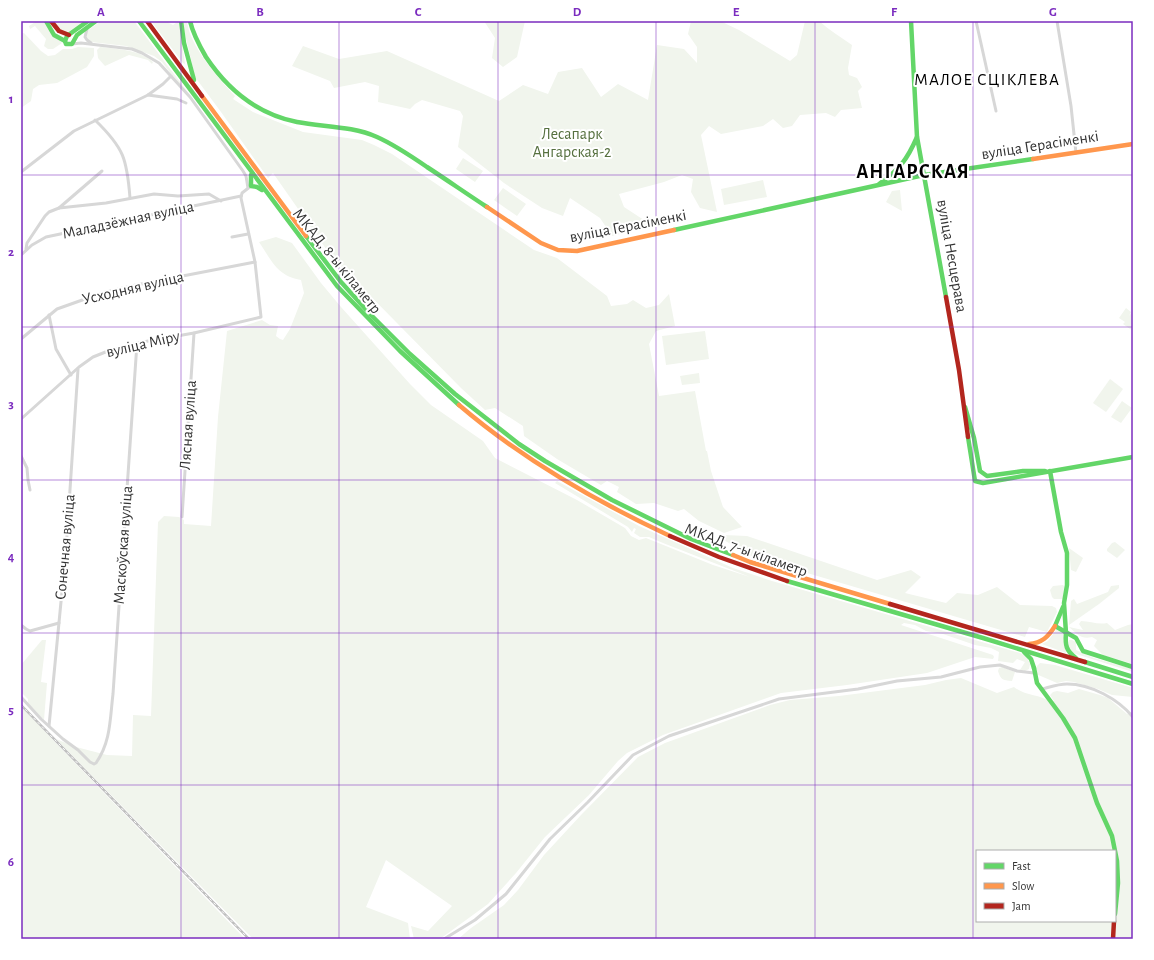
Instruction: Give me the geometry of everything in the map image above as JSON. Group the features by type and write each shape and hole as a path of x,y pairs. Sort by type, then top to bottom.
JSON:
{"main road":[{"path":"46,21 54,35 65,41 67,44 72,44 77,35 90,23"},
{"path":"51,21 59,31 72,36 74,39"},
{"path":"65,41 66,37 69,35 96,21"},
{"name":"МКАД, 8-ы кіламетр","path":"139,21 271,200 337,286 367,320 406,360 452,400 516,450"},
{"name":"МКАД, 8-ы кіламетр","path":"147,21 217,113 341,282 410,354 455,394 519,444"},
{"path":"181,21 189,67 195,85"},
{"name":"вуліца Герасіменкі","path":"190,21 197,42 226,84 258,109 288,121 353,130 380,138 402,150 541,243 558,250 577,251 614,244 924,175 1133,144"},
{"name":"вуліца Несцерава","path":"911,21 917,137 963,399"},
{"path":"877,186 897,172 904,165 917,137"},
{"path":"250,171 252,178 250,187 260,188 271,200"},
{"path":"963,399 974,438 980,471 987,476 1036,470 1048,471"},
{"path":"963,399 967,438 975,481 980,483 1133,457"},
{"path":"967,438 971,435 974,438"},
{"name":"МКАД, 7-ы кіламетр","path":"519,444 612,500 649,519 723,552 772,569 1133,677"},
{"name":"МКАД, 7-ы кіламетр","path":"516,450 601,502 646,525 704,551 745,567 1133,684"},
{"path":"974,471 977,475 980,471"},
{"path":"1024,644 1036,644 1047,638 1055,626 1064,603 1067,586 1068,553 1061,532 1048,471"},
{"path":"1016,472 1018,477"},
{"path":"1064,603 1066,649 1069,653 1083,662"},
{"path":"1055,626 1076,638 1083,651 1133,667"},
{"path":"1020,649 1032,659 1037,683 1075,738 1097,803 1112,836 1115,850"},
{"path":"1034,671 1038,661 1041,659 1051,659"},
{"path":"1116,857 1118,883 1116,904"},
{"path":"1113,939 1114,922"}],"street":[{"path":"976,21 996,111"},
{"path":"1057,21 1071,106 1076,152"},
{"path":"90,23 85,37 88,42 93,44"},
{"path":"72,44 93,44 135,50 159,63 190,97 246,176 250,187 242,193 241,196 255,262"},
{"path":"21,172 74,131 148,95 171,76"},
{"path":"148,95 177,99 186,103"},
{"path":"95,120 110,135 122,152 128,173 130,198"},
{"path":"59,208 102,171"},
{"path":"26,249 27,243 45,216 49,212 59,208 106,203 154,194 178,196 209,194 221,201"},
{"name":"Маладзёжная вуліца","path":"21,255 38,240 55,234 241,196"},
{"path":"232,237 248,234"},
{"name":"вуліца Міру","path":"21,419 93,357 137,343 194,333 259,318 261,315 255,262"},
{"name":"Усходняя вуліца","path":"21,339 57,309 102,293 255,262"},
{"path":"49,315 56,349 71,375"},
{"name":"Лясная вуліца","path":"182,517 194,333"},
{"name":"Маскоўская вуліца","path":"49,726 90,762 94,764 100,758 108,737 113,694 137,343"},
{"name":"Сонечная вуліца","path":"49,726 66,550 78,369"},
{"path":"21,456 27,468 30,490"},
{"path":"21,625 30,631 59,624"},
{"path":"444,939 475,920 506,894 550,839 633,755 669,736 779,699 945,676 980,667 1000,664 1017,671 1034,671"},
{"path":"1042,689 1066,684 1093,690 1112,698 1123,706 1133,717"},
{"path":"21,698 37,716 49,726"}],"green space":[{"path":"37,21 44,21 62,43 53,49 48,49 44,46 46,39 35,26 30,29 29,26"},
{"path":"53,21 86,21 72,32 64,32"},
{"path":"101,21 134,21 189,94 177,82 162,62 154,56 126,46 91,42 86,38 87,31"},
{"path":"151,21 167,21 173,25 179,21 185,64 183,63"},
{"path":"182,21 187,21 193,40 199,51 213,71 235,96 233,99 253,112 303,132 362,140 392,154 534,250 557,258 607,296 611,306 627,304 633,300 646,308 659,305 669,294 675,326 656,331 649,344 659,396 695,391 706,451 723,507 742,527 724,533 699,521 684,509 678,511 654,503 636,504 617,492 619,487 607,481 601,485 557,459 524,436 523,426 495,408 485,410 461,388 331,256 273,173 268,178 195,77"},
{"path":"484,21 525,21 517,57 503,67 492,58 495,38"},
{"name":"Лесапарк Ангарская-2","path":"691,21 720,21 739,30 790,61 797,55 805,21 819,21 852,45 848,68 849,75 857,78 862,87 858,91 862,108 841,110 835,117 826,113 800,115 792,126 783,128 773,119 763,126 721,134 709,126 701,135 717,212 700,208 691,192 693,179 682,175 664,182 619,194 624,207 650,224 641,227 621,226 620,234 612,236 600,218 570,198 563,216 542,208 504,183 458,147 463,116 460,111 422,100 410,109 378,102 379,86 365,82 334,88 330,81 292,66 303,46 339,59 387,51 499,101 523,85 548,94 558,72 582,68 601,97 618,84 648,100 657,45 684,49 697,63 697,47 688,34"},
{"path":"24,33 41,51 48,56 55,55 63,49 78,47 94,48 94,56 87,67 57,83 39,85 33,89 31,101 21,108 21,34"},
{"path":"100,47 121,49 142,55 153,62 152,64 148,60 129,55 105,66 98,58 97,50"},
{"path":"463,158 483,171 475,182 456,169"},
{"path":"763,180 767,197 724,205 721,189"},
{"path":"503,188 526,204 517,216 494,200"},
{"path":"900,190 902,211 886,202 892,191"},
{"path":"276,237 292,243 321,283 341,307 410,384 431,405 483,441 495,458 577,500 625,528 631,536 639,540 646,538 713,565 750,577 649,537 640,537 634,533 636,529 634,528 632,532 628,527 555,483 557,481 639,526 733,568 772,581 1020,653 1027,657 1030,664 1029,669 1025,671 1020,670 1025,662 1017,659 1013,663 998,661 999,652 991,648 975,645 943,634 926,631 915,625 904,623 901,625 993,655 994,657 993,659 975,657 927,673 781,693 663,735 627,753 618,761 589,795 545,837 516,873 488,904 440,939 414,939 411,926 428,931 452,906 386,860 366,907 408,923 410,939 253,939 56,739 76,747 107,755 132,756 133,715 151,716 158,522 164,516 179,517 184,520 184,524 211,526 218,417 227,331 262,320 270,325 278,326 276,336 283,340 290,329 304,293 301,280 286,275 276,267 259,242"},
{"path":"1126,308 1131,312 1129,316 1133,311 1133,331 1123,324 1125,322 1119,318"},
{"path":"705,331 709,359 666,365 662,336"},
{"path":"699,373 700,383 682,385 680,376"},
{"path":"1110,379 1123,389 1106,412 1093,403"},
{"path":"1122,401 1132,408 1121,423 1111,417"},
{"path":"724,535 747,536 877,580 911,570 921,577 905,593 946,603 957,593 978,595 997,587 1020,605 1052,606 1056,608 1057,612 1047,632 1029,627 1025,637 753,557 722,539"},
{"path":"1115,542 1125,550 1117,558 1107,551 1112,543"},
{"path":"1069,548 1083,558 1076,572 1071,570"},
{"path":"1063,585 1063,599 1054,599 1050,590 1053,586"},
{"path":"1119,585 1119,588 1099,604 1069,625 1071,601 1074,599 1077,604 1108,592 1111,586"},
{"path":"1081,621 1100,624 1107,623 1115,630 1133,624 1133,664 1103,655 1094,646 1097,640 1092,637 1082,637 1069,627 1083,630 1079,624"},
{"path":"1056,630 1064,633 1066,653 1042,644 1048,641"},
{"path":"42,640 46,640 41,682 47,683 44,720 28,703 28,699 21,692 21,665"},
{"path":"1069,640 1076,642 1076,650 1094,658 1133,669 1133,672 1073,653 1068,648"},
{"path":"1040,663 1055,665 1133,688 1133,697 1112,695 1074,682 1066,681 1057,683 1036,674 1037,666"},
{"path":"1002,667 1015,672 1012,681 1001,678 998,671 999,668"},
{"path":"961,678 997,693 1014,687 1023,692 1046,699 1050,702 1054,701 1050,695 1053,692 1057,691 1068,693 1079,689 1108,698 1127,714 1133,711 1133,939 458,939 504,905 518,890 544,855 638,757 665,743 770,705 790,700 839,696 925,685"},
{"path":"21,706 52,739 245,939 21,939"}],"railway":[{"path":"21,705 249,939"}],"traffic: fast":[{"path":"46,21 54,35 65,41"},
{"path":"88,21 67,36 65,41 66,44 72,44 77,35 96,21"},
{"path":"139,21 337,286 400,351 459,405"},
{"path":"181,21 184,43 194,80"},
{"path":"190,21 199,44 215,69 234,90 256,107 297,122 348,129 377,137 409,155 487,207"},
{"path":"911,21 917,137 946,297"},
{"path":"879,184 902,164 917,137"},
{"path":"674,230 924,175 1033,159"},
{"path":"251,175 251,186 262,190"},
{"path":"306,236 341,282 410,354 455,394 519,444 612,500 691,539 733,555"},
{"path":"965,407 974,438 980,471 987,476 1023,471 1045,471"},
{"path":"968,437 975,481 983,483 1133,457"},
{"path":"1050,471 1061,532 1067,553 1067,585 1064,603 1066,633"},
{"path":"787,581 983,638 1133,684"},
{"path":"1063,607 1055,626 1076,638 1083,651 1133,667"},
{"path":"1066,633 1067,647 1070,653 1076,658"},
{"path":"1024,652 1031,659 1034,668"},
{"path":"1085,662 1133,677"},
{"path":"1034,668 1037,683 1063,718 1075,738 1097,803 1112,836 1115,850"},
{"path":"1116,856 1118,883 1116,904"}],"traffic: slow":[{"path":"202,96 306,236"},
{"path":"1033,159 1133,144"},
{"path":"487,207 541,243 558,250 577,251 674,230"},
{"path":"459,405 483,425 560,478 642,523 670,536"},
{"path":"733,555 750,562 890,604"},
{"path":"1029,644 1044,639 1055,626"}],"traffic: jam":[{"path":"51,21 59,31 69,35"},
{"path":"147,21 202,96"},
{"path":"946,297 959,370 968,437"},
{"path":"670,536 719,557 787,581"},
{"path":"890,604 1085,662"},
{"path":"1113,939 1114,922"}],"district":[{"name":"МАЛОЕ СЦІКЛЕВА","path":"987,79"},
{"name":"АНГАРСКАЯ","path":"913,172"}]}
